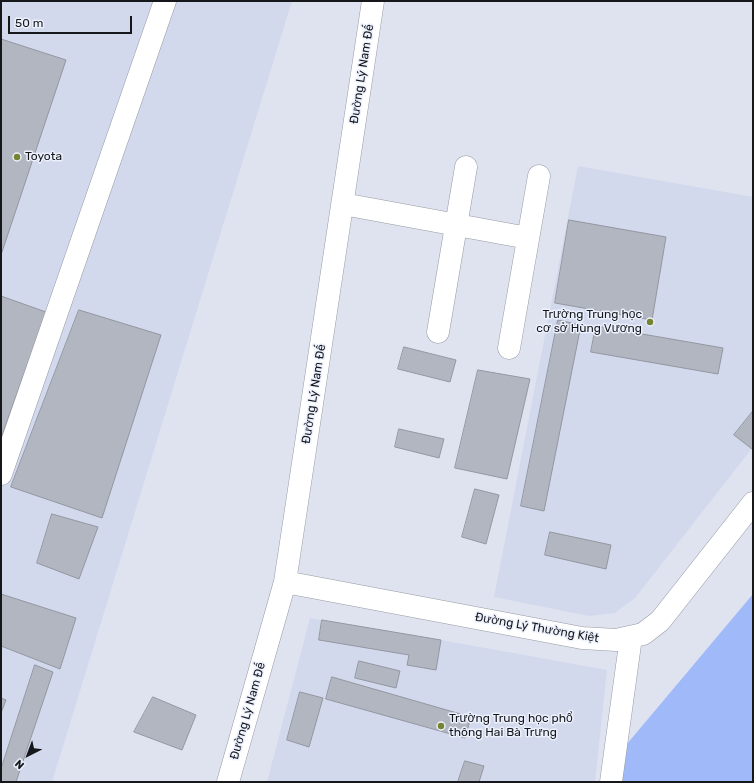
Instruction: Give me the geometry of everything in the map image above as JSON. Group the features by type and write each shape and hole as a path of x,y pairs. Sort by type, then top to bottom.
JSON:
{"street":[{"path":"1,474 165,1"},
{"name":"Đường Lý Nam Đế","path":"228,782 285,582 373,1"},
{"path":"438,332 466,167"},
{"path":"509,348 539,176"},
{"path":"342,204 528,238"},
{"name":"Đường Lý Thường Kiệt","path":"285,582 582,638 616,640 643,634 660,621 753,503"},
{"path":"611,782 630,637"}],"shaded area":[{"path":"1,1 292,1 52,782 1,782"},
{"name":"Trường Trung học cơ sở Hùng Vương","path":"578,166 753,197 753,447 635,598 615,613 589,616 494,597"},
{"path":"753,594 753,782 621,782 616,757"},
{"name":"Trường Trung học phổ thông Hai Bà Trưng","path":"310,618 607,670 595,782 267,782"}],"building":[{"name":"Toyota","path":"1,39 66,60 1,255"},
{"path":"569,220 666,237 652,320 555,303"},
{"path":"1,296 46,312 1,438"},
{"path":"79,310 161,335 102,518 11,487"},
{"path":"558,320 581,325 544,511 521,506"},
{"path":"596,326 723,348 718,374 591,352"},
{"path":"404,347 456,360 450,382 398,369"},
{"path":"478,370 530,379 507,479 455,468"},
{"path":"753,411 753,447 752,449 734,435"},
{"path":"399,429 444,439 439,458 395,447"},
{"path":"475,489 499,495 486,544 462,537"},
{"path":"52,514 98,527 79,579 37,563"},
{"path":"550,532 611,545 606,569 545,555"},
{"path":"1,594 76,618 60,669 1,646"},
{"path":"322,620 441,640 436,670 407,665 409,655 319,640"},
{"path":"359,661 400,671 396,688 355,678"},
{"path":"35,665 53,672 16,782 1,782 1,769"},
{"path":"332,677 471,717 465,738 326,699"},
{"path":"300,692 323,698 309,747 287,740"},
{"path":"153,697 196,715 182,750 134,732"},
{"path":"1,698 6,700 1,713"},
{"path":"465,761 484,766 479,782 458,782"}],"place":[{"name":"Toyota","path":"17,157"},
{"name":"Trường Trung học cơ sở Hùng Vương","path":"650,322"},
{"name":"Trường Trung học phổ thông Hai Bà Trưng","path":"441,726"}]}
